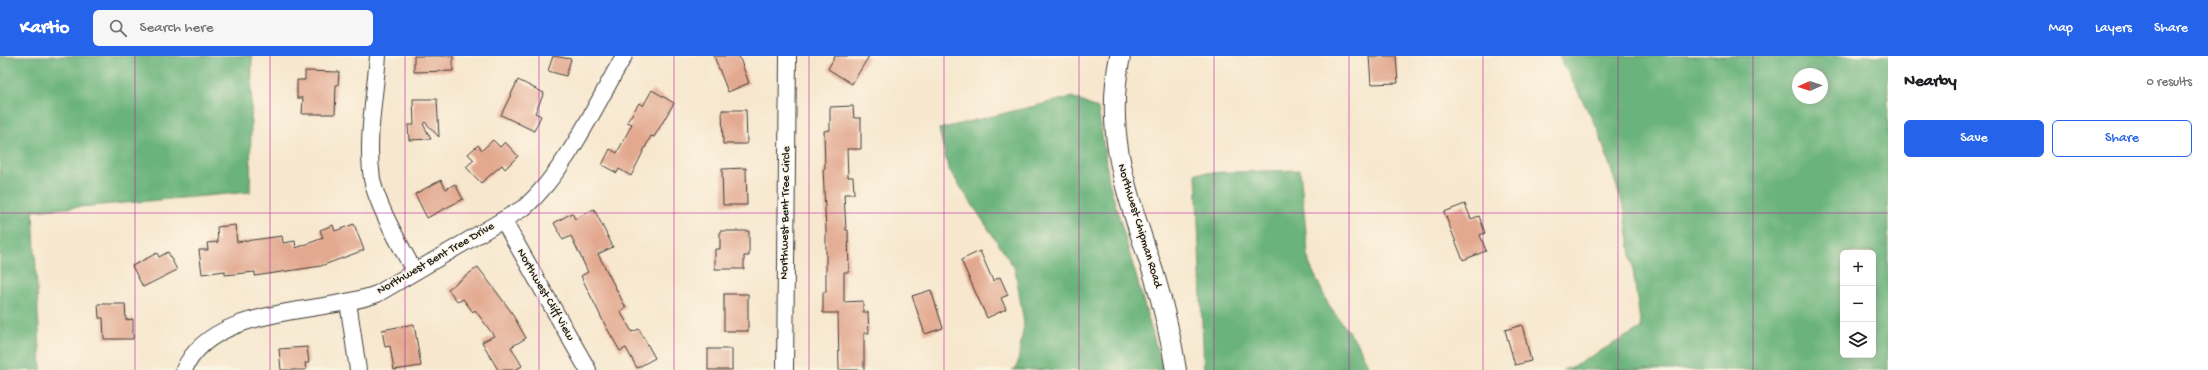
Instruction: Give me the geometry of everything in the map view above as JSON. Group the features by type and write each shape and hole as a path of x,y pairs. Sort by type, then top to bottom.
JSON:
{"main road":[{"name":"Northwest Chipman Road","path":"1120,56 1114,102 1116,145 1122,177 1155,279 1173,347 1176,370"}],"street":[{"path":"378,56 370,156 372,180 380,203 414,271"},
{"name":"Northwest Bent Tree Drive","path":"184,370 196,350 205,342 247,321 286,312 348,302 377,294 525,207 557,172 624,56"},
{"name":"Northwest Bent Tree Circle","path":"785,370 788,56"},
{"name":"Northwest Cliff View","path":"503,220 588,370"},
{"path":"348,302 358,370"}],"green space":[{"path":"0,56 252,56 250,192 33,211 41,370 0,370"},
{"path":"1559,56 1888,56 1888,370 1563,370 1574,366 1641,328 1625,212 1598,130"},
{"path":"1072,97 1098,109 1109,182 1163,370 1012,370 1017,368 1024,324 1015,269 948,168 939,129"},
{"path":"1300,170 1309,263 1329,306 1358,344 1370,370 1204,370 1196,173"}],"building":[{"path":"414,56 453,56 453,71 414,72"},
{"path":"553,56 571,59 566,76 548,71"},
{"path":"714,56 739,56 749,83 728,92"},
{"path":"835,56 869,56 852,84 828,69"},
{"path":"1369,56 1396,56 1398,83 1371,84"},
{"path":"305,71 339,72 338,85 336,85 335,114 302,114 303,98 297,98 297,80 305,80"},
{"path":"518,80 544,93 535,113 541,116 534,131 501,115"},
{"path":"652,90 674,103 654,137 651,136 631,176 619,169 617,173 602,165 610,149 617,153 632,124 627,122 639,103 643,106"},
{"path":"413,99 437,99 439,137 425,122 423,124 431,139 409,140 408,125 414,125"},
{"path":"853,106 854,118 861,118 861,149 847,149 848,177 853,177 854,194 844,194 846,230 848,230 849,272 844,272 844,302 863,301 863,312 868,312 869,333 864,333 864,370 839,370 838,313 823,313 823,292 826,292 826,230 823,169 825,169 824,131 830,130 830,107"},
{"path":"722,110 746,110 747,144 723,144"},
{"path":"493,140 500,147 505,142 518,156 505,169 502,165 481,183 466,167 474,160 468,154 478,145 482,150"},
{"path":"746,168 747,205 723,205 722,169"},
{"path":"441,180 446,189 455,184 463,199 427,218 415,194"},
{"path":"1465,204 1471,219 1479,216 1485,233 1480,235 1486,251 1463,260 1444,212"},
{"path":"594,209 613,247 598,254 626,308 620,311 632,332 639,329 655,358 637,368 626,348 620,351 604,323 581,276 588,272 571,236 563,240 554,223 572,213 575,219"},
{"path":"354,224 364,250 321,266 255,276 255,272 225,275 225,271 202,274 199,250 208,250 207,243 218,242 217,227 235,225 237,242 282,236 283,243 295,241 296,248 323,238 320,230 333,225 335,231"},
{"path":"720,231 749,231 749,256 744,256 744,269 715,269 715,249 720,249"},
{"path":"980,251 993,281 1000,277 1008,295 1001,298 1006,309 987,318 961,260"},
{"path":"168,252 177,270 143,287 132,266 157,253 159,257"},
{"path":"478,267 510,310 526,338 511,347 522,366 515,370 498,370 482,342 494,336 475,310 473,312 463,299 458,302 448,289"},
{"path":"931,290 943,328 925,334 912,296"},
{"path":"724,294 748,294 748,331 724,331"},
{"path":"98,304 125,304 126,320 133,319 133,339 104,339 103,318 99,318"},
{"path":"414,324 421,366 394,370 390,346 385,347 382,330"},
{"path":"1522,325 1531,361 1515,365 1505,330"},
{"path":"307,347 309,363 305,363 306,370 281,370 279,349"},
{"path":"708,349 732,349 732,370 708,370"}]}
